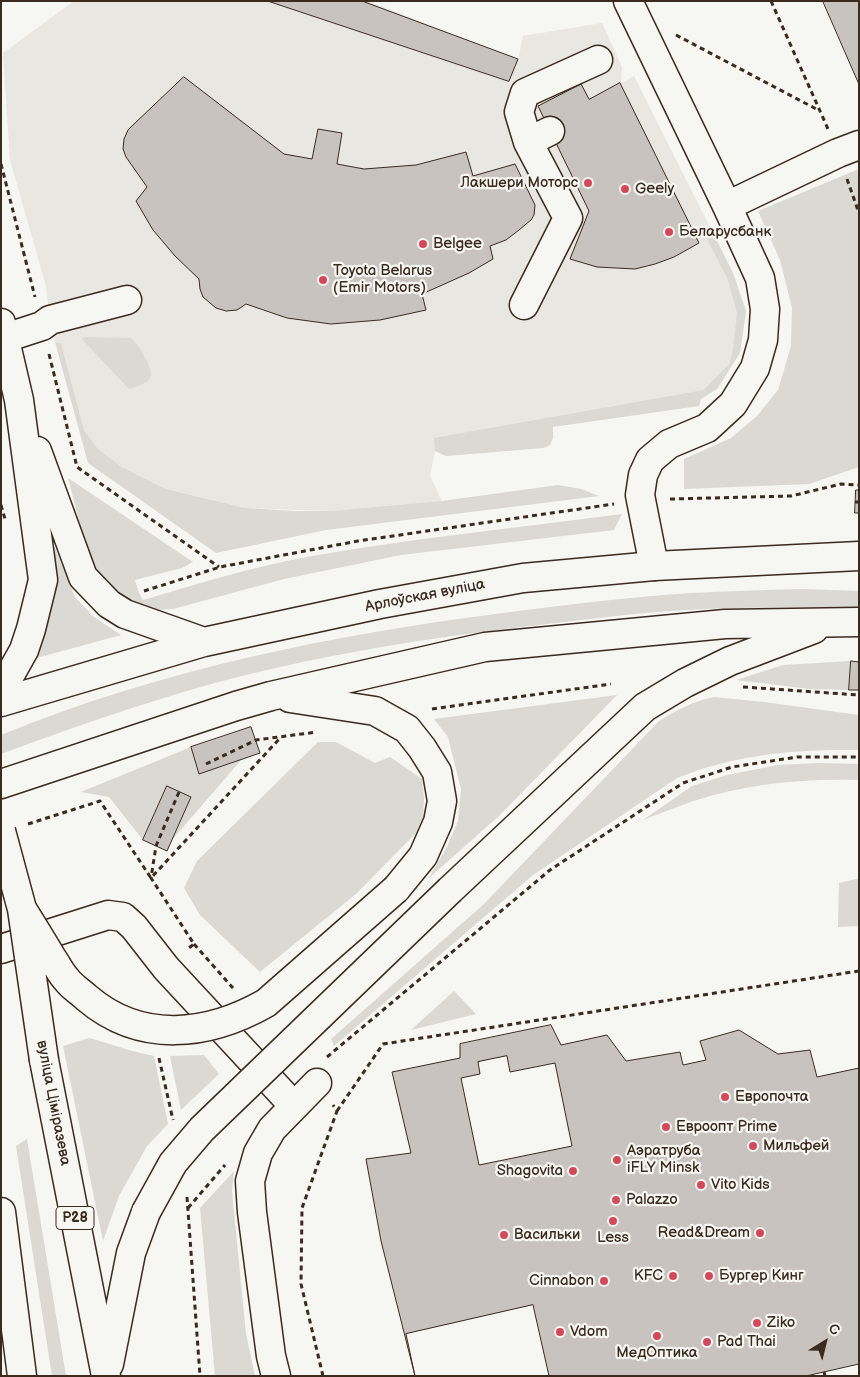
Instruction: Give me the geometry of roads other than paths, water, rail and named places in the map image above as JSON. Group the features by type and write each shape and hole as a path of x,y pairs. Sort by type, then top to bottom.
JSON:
{"main road":[{"path":"630,7 760,278 765,309 763,340 755,368 733,404 707,428 669,444 650,460 643,475 641,500 654,566"},
{"path":"524,305 576,220 539,136 519,112 525,93 598,60"},
{"path":"727,206 849,149"},
{"path":"1,683 10,675 24,650 43,580 19,400 3,330 42,326 50,320 127,300"},
{"path":"19,400 83,577 110,604 125,614 204,642"},
{"name":"Арлоўская вуліца","path":"1,702 204,642 380,604 523,578 654,566 859,556"},
{"path":"4,783 226,709 271,696 485,647 725,624 848,622"},
{"path":"107,1376 131,1253 146,1212 173,1163 202,1129 450,890 646,706 685,683 730,661 848,622"},
{"path":"22,909 67,981 98,1008 127,1022 154,1029 180,1031 198,1029 244,1015 266,1003 396,889 422,856 438,822 442,801 437,772 407,729 375,711 271,696"},
{"name":"вуліца Ціміразева","path":"10,829 44,1060 107,1376"},
{"path":"1,949 108,915 123,917 134,927 166,968 294,1106"},
{"path":"276,1376 271,1356 252,1212 250,1181 258,1153 272,1129 317,1083"},
{"path":"1,1212 22,1376"}],"place":[{"name":"Лакшери Моторс","path":"588,183"},
{"name":"Geely","path":"625,189"},
{"name":"Беларусбанк","path":"669,232"},
{"name":"Belgee","path":"423,244"},
{"name":"Toyota Belarus (Emir Motors)","path":"323,280"},
{"name":"Европочта","path":"725,1097"},
{"name":"Евроопт Prime","path":"666,1127"},
{"name":"Мильфей","path":"753,1146"},
{"name":"Аэратруба iFLY Minsk","path":"617,1160"},
{"name":"Shagovita","path":"573,1171"},
{"name":"Vito Kids","path":"701,1185"},
{"name":"Palazzo","path":"616,1200"},
{"name":"Less","path":"613,1221"},
{"name":"Read&Dream","path":"760,1233"},
{"name":"Васильки","path":"504,1235"},
{"name":"KFC","path":"673,1276"},
{"name":"Бургер Кинг","path":"709,1276"},
{"name":"Cinnabon","path":"604,1281"},
{"name":"Ziko","path":"757,1323"},
{"name":"Vdom","path":"560,1332"},
{"name":"МедОптика","path":"657,1336"},
{"name":"Pad Thai","path":"707,1342"}]}
